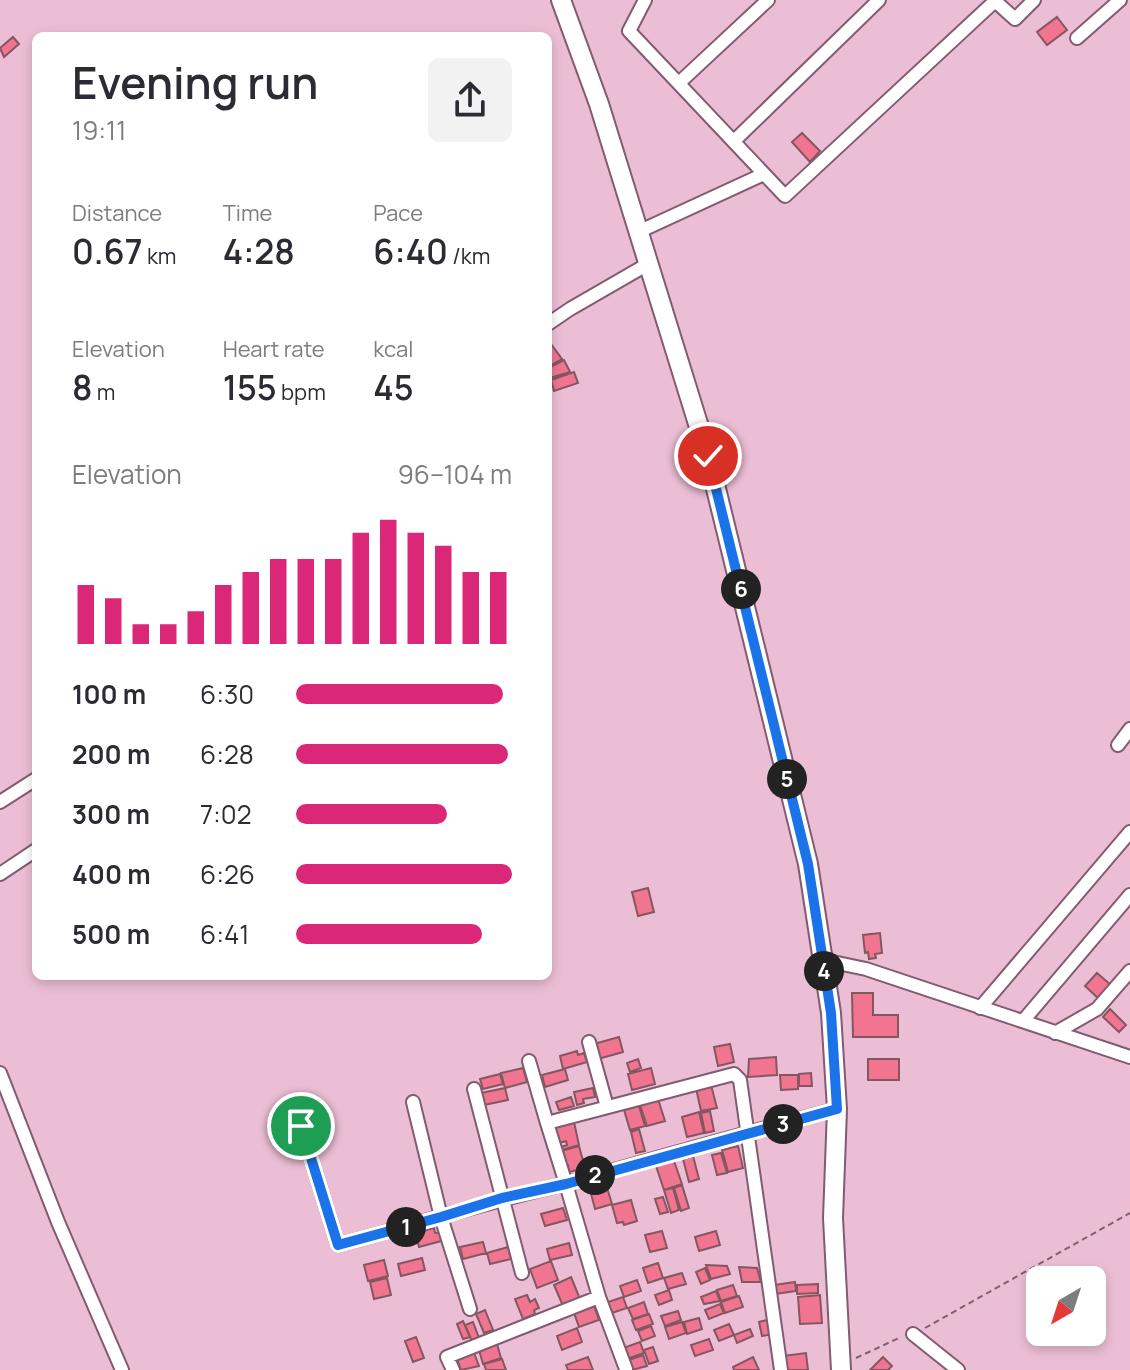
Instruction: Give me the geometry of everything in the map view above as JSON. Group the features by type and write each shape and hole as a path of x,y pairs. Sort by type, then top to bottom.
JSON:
{"street":[{"path":"561,0 599,104 708,456 808,864 831,1013 837,1109 833,1218 848,1364"},
{"path":"645,0 629,31 785,196 995,0 1015,19 1034,0"},
{"path":"680,82 768,0"},
{"path":"734,141 879,0"},
{"path":"1077,38 1120,0"},
{"path":"638,232 764,174"},
{"path":"552,322 648,264"},
{"path":"1118,745 1130,729"},
{"path":"0,802 32,782"},
{"path":"980,1008 1130,832"},
{"path":"0,874 32,853"},
{"path":"1023,1021 1130,895"},
{"path":"823,960 866,969 1130,1057"},
{"path":"1055,1033 1097,1009 1130,971"},
{"path":"589,1042 607,1107"},
{"path":"529,1061 599,1297 625,1370"},
{"path":"0,1073 58,1222 122,1370"},
{"path":"547,1123 734,1074 740,1080 781,1370"},
{"path":"474,1089 522,1273"},
{"path":"413,1102 441,1217 470,1309"},
{"path":"301,1126 338,1245 837,1109"},
{"path":"453,1370 447,1357 599,1297"},
{"path":"913,1334 958,1370"}],"path":[{"path":"848,1364 902,1336 913,1334 1130,1213"}],"building":[{"path":"1057,17 1067,30 1047,45 1037,32"},
{"path":"13,37 19,44 4,57 0,48"},
{"path":"802,133 820,151 810,162 792,142"},
{"path":"552,345 562,359 552,365"},
{"path":"564,360 570,372 552,377 552,366"},
{"path":"574,372 578,383 554,391 552,380"},
{"path":"648,888 654,912 638,916 632,892"},
{"path":"880,933 882,953 869,959 868,952 865,953 863,935"},
{"path":"1097,973 1112,986 1099,999 1085,986"},
{"path":"852,993 873,993 873,1015 898,1015 898,1037 853,1037"},
{"path":"1110,1009 1126,1025 1119,1032 1103,1017"},
{"path":"619,1037 623,1052 598,1059 594,1044"},
{"path":"730,1044 734,1062 718,1066 714,1047"},
{"path":"577,1051 578,1055 584,1053 587,1062 563,1069 560,1056"},
{"path":"776,1057 777,1075 748,1077 749,1059"},
{"path":"638,1059 641,1068 630,1072 627,1063"},
{"path":"868,1059 899,1059 899,1080 868,1080"},
{"path":"523,1068 527,1082 505,1088 501,1073"},
{"path":"651,1068 655,1084 632,1090 628,1074"},
{"path":"565,1069 568,1080 545,1087 542,1075"},
{"path":"811,1073 812,1086 799,1086 799,1074"},
{"path":"500,1074 503,1084 483,1089 480,1079"},
{"path":"780,1075 798,1075 798,1089 781,1090"},
{"path":"711,1085 717,1108 701,1111 696,1088"},
{"path":"505,1088 508,1100 484,1105 481,1093"},
{"path":"593,1088 595,1097 583,1099 584,1103 577,1105 574,1092"},
{"path":"571,1097 574,1106 559,1110 556,1102"},
{"path":"658,1099 665,1121 647,1126 640,1105"},
{"path":"639,1106 645,1126 630,1130 624,1110"},
{"path":"710,1111 714,1131 705,1133 701,1113"},
{"path":"699,1112 704,1133 687,1137 682,1117"},
{"path":"574,1122 579,1145 562,1150 561,1147 567,1145 566,1141 559,1143 555,1127"},
{"path":"639,1129 645,1151 636,1153 631,1132"},
{"path":"579,1146 585,1168 569,1172 561,1151"},
{"path":"738,1146 743,1168 728,1172 722,1150"},
{"path":"721,1153 727,1173 717,1175 712,1155"},
{"path":"693,1156 699,1179 689,1182 683,1159"},
{"path":"674,1161 682,1184 664,1190 656,1166"},
{"path":"605,1181 612,1204 595,1209 589,1186"},
{"path":"682,1185 689,1208 681,1211 674,1188"},
{"path":"673,1188 679,1210 671,1213 664,1190"},
{"path":"663,1197 668,1212 660,1214 655,1199"},
{"path":"631,1200 637,1221 624,1225 623,1222 617,1223 612,1205"},
{"path":"563,1208 567,1220 545,1226 541,1214"},
{"path":"434,1228 435,1233 442,1232 445,1240 419,1247 415,1233"},
{"path":"662,1231 667,1248 650,1252 645,1235"},
{"path":"716,1231 720,1245 699,1251 695,1237"},
{"path":"483,1242 486,1253 463,1259 460,1247"},
{"path":"569,1243 572,1255 550,1260 547,1249"},
{"path":"508,1247 511,1259 490,1264 487,1253"},
{"path":"422,1258 425,1270 401,1276 398,1264"},
{"path":"384,1260 388,1276 368,1281 364,1265"},
{"path":"551,1261 558,1280 537,1288 530,1269"},
{"path":"658,1263 663,1278 648,1283 643,1268"},
{"path":"706,1265 727,1266 730,1274 711,1279"},
{"path":"739,1267 757,1268 761,1282 742,1282"},
{"path":"705,1268 710,1280 701,1284 696,1272"},
{"path":"682,1273 686,1284 668,1289 664,1278"},
{"path":"571,1277 580,1299 563,1306 554,1285"},
{"path":"387,1278 391,1295 374,1299 370,1282"},
{"path":"637,1280 641,1291 624,1297 620,1286"},
{"path":"795,1282 796,1291 775,1294 774,1285"},
{"path":"818,1284 818,1293 797,1294 797,1285"},
{"path":"733,1285 737,1296 721,1301 717,1290"},
{"path":"669,1290 672,1300 659,1305 655,1295"},
{"path":"716,1291 720,1301 704,1304 701,1297"},
{"path":"527,1295 530,1302 535,1299 539,1308 534,1310 535,1314 523,1319 515,1299"},
{"path":"820,1295 822,1323 800,1324 798,1297"},
{"path":"739,1296 743,1307 725,1313 721,1302"},
{"path":"623,1297 627,1308 609,1314 605,1303"},
{"path":"644,1302 648,1314 633,1319 628,1308"},
{"path":"593,1303 599,1320 579,1327 573,1310"},
{"path":"720,1304 724,1313 709,1319 705,1310"},
{"path":"485,1310 493,1330 484,1333 476,1314"},
{"path":"678,1311 681,1320 665,1326 661,1316"},
{"path":"649,1314 653,1324 636,1330 632,1320"},
{"path":"699,1318 702,1329 687,1334 684,1322"},
{"path":"770,1319 774,1334 762,1336 759,1322"},
{"path":"463,1321 470,1337 463,1339 457,1324"},
{"path":"473,1322 479,1338 472,1341 465,1325"},
{"path":"682,1322 686,1333 669,1339 665,1327"},
{"path":"729,1324 734,1335 719,1341 714,1330"},
{"path":"651,1326 655,1336 642,1341 638,1331"},
{"path":"577,1328 582,1342 562,1350 557,1336"},
{"path":"750,1329 753,1336 737,1343 734,1335"},
{"path":"416,1337 424,1358 413,1362 405,1341"},
{"path":"709,1339 713,1350 695,1356 691,1345"},
{"path":"640,1342 644,1353 627,1359 623,1348"},
{"path":"497,1344 501,1358 483,1364 479,1350"},
{"path":"653,1347 658,1361 649,1364 644,1350"},
{"path":"474,1353 479,1366 461,1370 457,1359"},
{"path":"806,1353 808,1370 784,1370 782,1356"},
{"path":"643,1355 647,1366 632,1370 629,1360"},
{"path":"588,1357 593,1370 568,1370 566,1365"},
{"path":"753,1357 759,1370 734,1370 733,1367"},
{"path":"883,1357 892,1366 888,1370 870,1370"},
{"path":"502,1359 506,1370 486,1370 484,1364"}],"route":[{"path":"301,1126 338,1245 837,1109 831,1013 808,864 708,456"}]}
